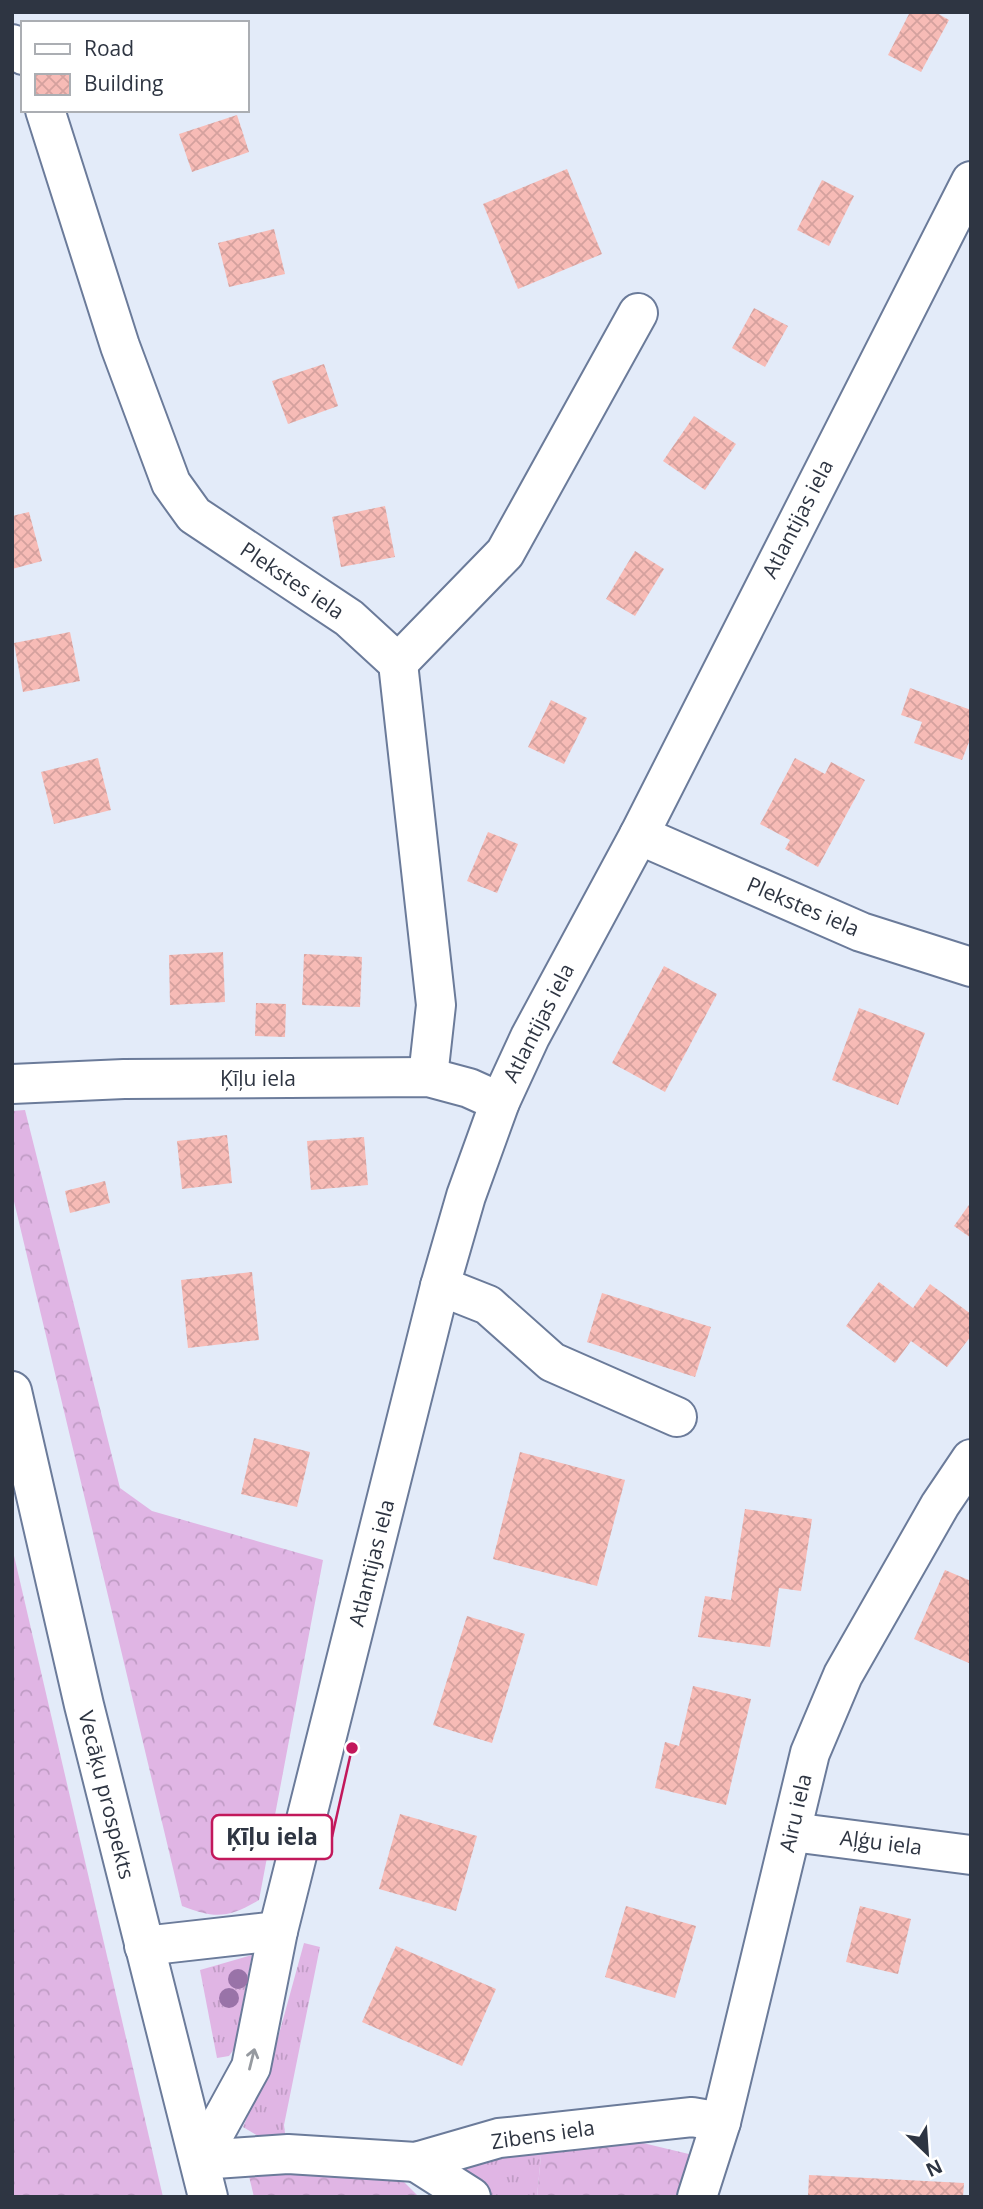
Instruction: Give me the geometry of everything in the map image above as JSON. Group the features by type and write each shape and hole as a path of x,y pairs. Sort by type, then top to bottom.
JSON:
{"street":[{"name":"Plekstes iela","path":"46,112 120,346 171,483 194,515 349,618 398,663"},
{"name":"Atlantijas iela","path":"200,2160 251,2067 278,1931 440,1286 466,1196 499,1102 530,1037 639,835 971,181"},
{"path":"428,1077 436,1005 398,663 505,553 638,313"},
{"name":"Plekstes iela","path":"639,835 861,932 971,967"},
{"name":"Ķīļu iela","path":"12,1083 428,1077 469,1088 499,1102"},
{"path":"440,1286 488,1305 552,1362 677,1417"},
{"name":"Vecāķu prospekts","path":"12,1391 53,1577 208,2197"},
{"name":"Airu iela","path":"697,2197 721,2122 810,1753 843,1675 940,1505 971,1459"},
{"name":"Aļģu iela","path":"792,1832 971,1854"},
{"path":"144,1946 278,1931"},
{"name":"Zibens iela","path":"200,2160 288,2154 416,2162 499,2138 692,2117 721,2122"},
{"path":"416,2162 471,2197"}],"green space":[{"path":"25,1110 120,1488 152,1511 323,1560 259,1900 222,1915 182,1906 12,1193 12,1111"},
{"path":"12,1547 163,2197 12,2197"},
{"path":"304,1943 320,1947 284,2125 286,2141 258,2136 243,2127 273,2056"},
{"path":"252,1955 234,2049 229,2056 217,2058 200,1970"},
{"path":"258,2136 286,2141 398,2176 419,2197 254,2197 248,2172"},
{"path":"622,2138 693,2155 682,2197 537,2197 542,2145"},
{"path":"542,2145 537,2197 491,2197 441,2169"}],"building":[{"path":"910,12 935,12 949,20 921,72 888,55"},
{"path":"237,115 249,152 192,172 179,134"},
{"path":"567,169 602,254 518,289 483,204"},
{"path":"822,180 854,196 829,246 797,230"},
{"path":"274,229 285,274 229,287 218,243"},
{"path":"754,308 788,326 765,367 732,348"},
{"path":"324,364 338,406 288,424 272,381"},
{"path":"694,416 736,444 705,490 663,461"},
{"path":"385,506 395,557 341,567 332,517"},
{"path":"29,512 42,561 12,569 12,516"},
{"path":"635,551 664,569 635,616 606,599"},
{"path":"70,632 80,681 23,692 14,643"},
{"path":"910,688 971,710 971,737 962,760 914,743 922,722 901,715"},
{"path":"551,700 587,718 564,764 528,747"},
{"path":"98,758 111,810 54,824 41,772"},
{"path":"795,758 825,774 831,762 865,780 818,867 785,849 790,840 760,824"},
{"path":"488,832 518,844 497,893 467,881"},
{"path":"223,952 225,1002 170,1005 169,955"},
{"path":"304,954 362,957 360,1007 302,1005"},
{"path":"664,966 717,994 665,1092 612,1063"},
{"path":"256,1003 286,1004 285,1037 255,1036"},
{"path":"859,1008 925,1033 898,1105 832,1080"},
{"path":"227,1135 232,1183 182,1189 177,1141"},
{"path":"364,1137 368,1185 311,1190 307,1141"},
{"path":"105,1181 110,1203 70,1213 65,1191"},
{"path":"971,1202 971,1238 954,1226"},
{"path":"252,1272 259,1340 188,1348 181,1280"},
{"path":"879,1282 913,1308 930,1284 971,1314 971,1336 947,1367 911,1341 895,1363 846,1326"},
{"path":"602,1293 711,1327 695,1377 587,1342"},
{"path":"254,1438 310,1452 297,1507 241,1494"},
{"path":"520,1452 625,1480 597,1586 493,1559"},
{"path":"745,1509 812,1519 801,1591 779,1588 770,1647 698,1637 705,1596 731,1600"},
{"path":"945,1570 971,1581 971,1664 914,1639"},
{"path":"467,1616 525,1634 492,1743 433,1725"},
{"path":"693,1686 751,1699 726,1805 655,1788 665,1742 679,1746"},
{"path":"400,1814 477,1836 456,1911 379,1889"},
{"path":"626,1906 696,1926 675,1998 605,1977"},
{"path":"860,1906 911,1919 898,1974 846,1962"},
{"path":"396,1946 496,1989 462,2066 362,2022"},
{"path":"809,2175 964,2183 963,2197 808,2197"}],"place":[{"name":"Ķīļu iela","path":"352,1748"}]}
